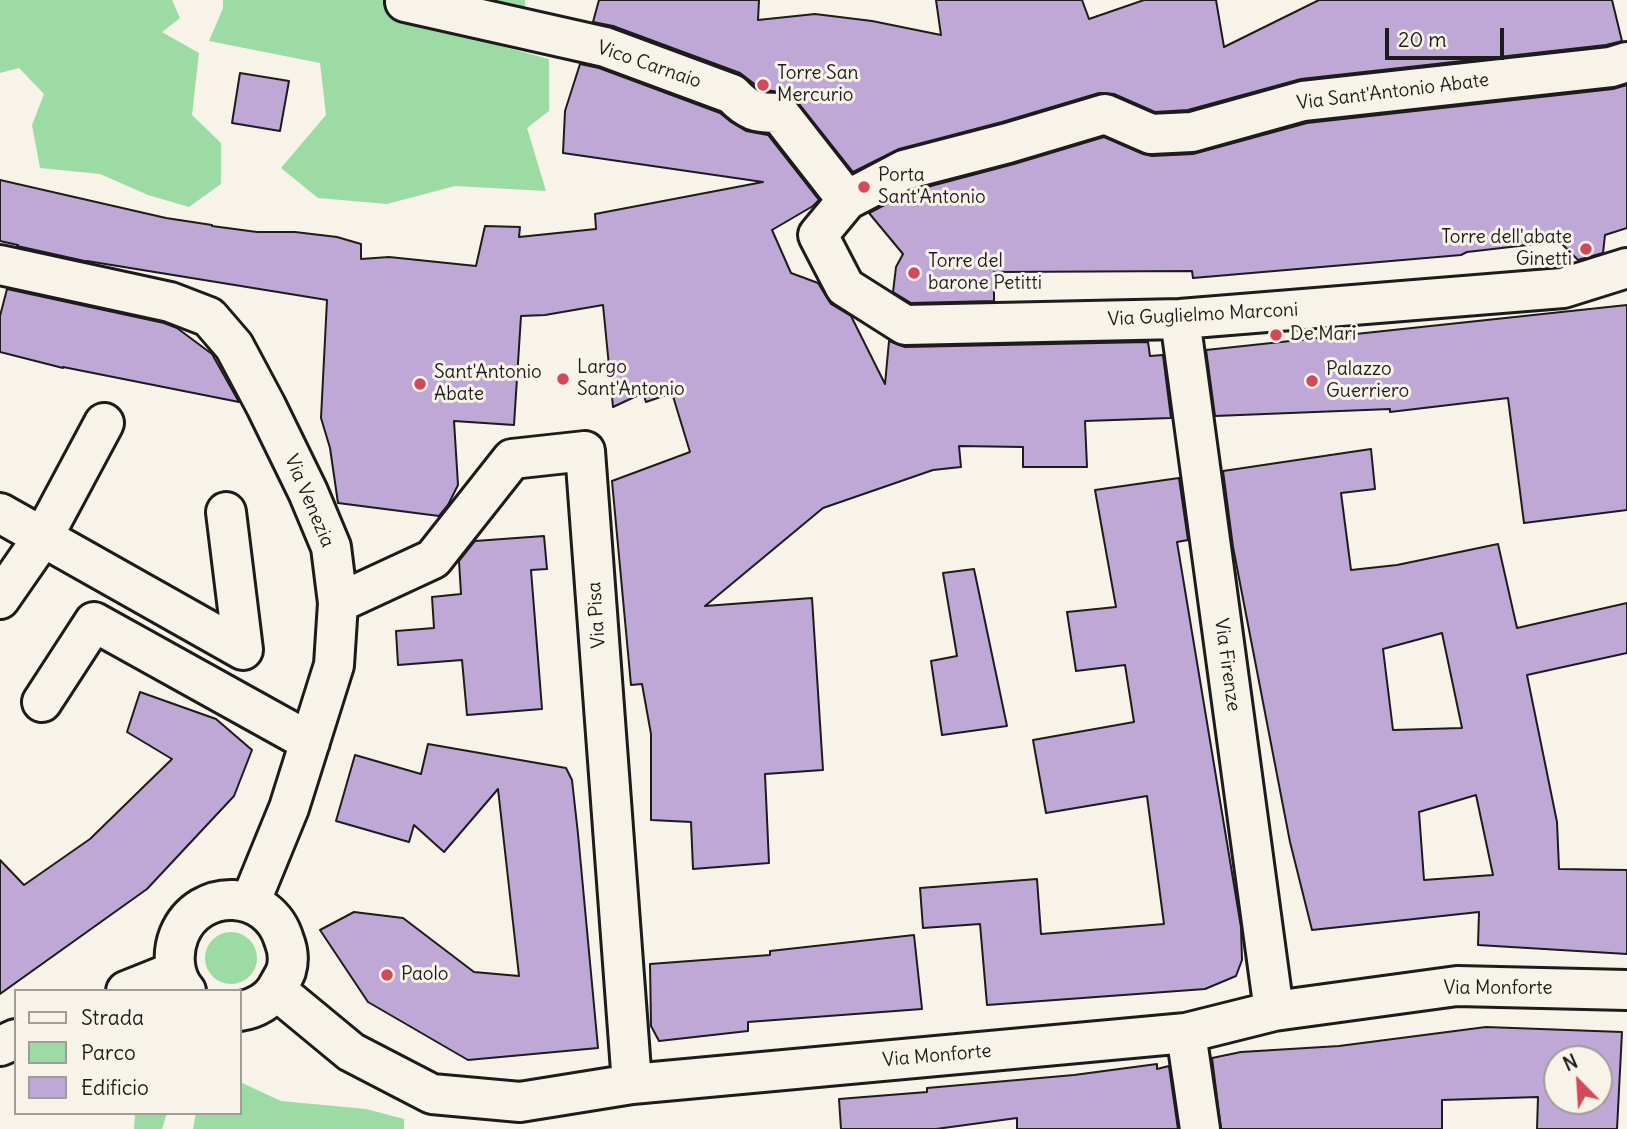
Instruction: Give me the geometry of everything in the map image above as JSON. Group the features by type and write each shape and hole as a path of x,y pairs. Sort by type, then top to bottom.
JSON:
{"street":[{"name":"Vico Carnaio","path":"405,2 605,47 732,94 742,105 753,111 779,113 847,200"},
{"name":"Via Sant'Antonio Abate","path":"818,235 847,200 904,170 1105,114 1151,134 1192,132 1303,101 1611,67 1627,62"},
{"name":"Via Guglielmo Marconi","path":"818,235 845,287 905,325 1180,319 1563,288 1627,268"},
{"name":"Via Venezia","path":"0,265 170,302 209,317 234,346 266,406 308,492 331,547 338,603 334,665 289,808 250,903"},
{"name":"Via Firenze","path":"1180,319 1274,1011"},
{"path":"0,598 43,537 104,423"},
{"name":"Via Pisa","path":"338,603 433,559 512,459 585,451 632,1084"},
{"path":"0,513 243,650 226,512"},
{"path":"42,702 94,621 310,742"},
{"path":"137,989 181,981 174,947 184,924 202,907 226,899 250,903 269,913 281,930 288,950 286,971 276,990 263,1003 242,1011"},
{"name":"Via Monforte","path":"276,990 351,1052 432,1094 521,1115 632,1084 1186,1033 1274,1011 1457,986 1627,990"},
{"path":"1186,1033 1200,1129"}],"green space":[{"path":"0,0 172,0 180,18 162,32 199,53 192,115 221,143 221,184 189,207 148,195 100,174 40,168 32,125 44,94 19,68 0,73"},
{"path":"223,0 402,0 392,17 549,59 549,111 527,128 546,191 455,186 387,204 318,198 281,168 326,115 320,63 209,41 223,8"},
{"path":"477,0 525,0 525,15"},
{"path":"231,932 241,934 249,940 255,948 255,968 249,976 241,982 231,984 221,982 213,976 207,968 205,958 207,948 213,940 221,934"},
{"path":"242,1083 281,1101 366,1109 404,1119 404,1129 193,1129 196,1115 242,1115"},
{"path":"135,1115 166,1115 162,1129 134,1129"}],"building":[{"path":"599,0 759,0 758,20 815,14 872,21 941,35 936,0 1082,0 1089,19 1144,0 1216,0 1224,47 1319,0 1612,0 1622,41 1301,79 1188,110 1155,112 1114,94 1099,93 899,149 853,172 789,94 761,89 740,73 613,26 593,22"},
{"path":"580,64 599,68 720,113 746,131 768,135 819,200 772,230 791,273 818,283 831,304 851,316 885,384 889,341 905,347 1148,342 1150,356 1163,355 1171,418 1085,421 1087,467 1023,467 1023,447 959,446 961,467 933,470 823,508 705,606 812,598 823,770 765,774 769,863 693,869 691,822 651,820 651,734 642,684 631,685 612,481 690,452 672,393 646,402 643,393 613,407 603,305 545,315 521,316 514,425 454,421 458,485 439,516 338,503 330,448 321,418 327,300 87,261 89,262 0,241 0,180 212,226 337,237 361,244 361,259 389,257 476,266 485,226 520,227 519,237 596,229 595,214 763,182 563,153 565,111"},
{"path":"240,73 289,81 280,131 232,123"},
{"path":"1627,85 1627,228 1605,235 1603,253 1578,260 1562,241 1467,252 1461,255 1193,278 1192,271 994,272 994,301 911,303 893,292 896,267 903,254 869,213 912,191 1104,137 1152,156 1193,154 1307,123 1613,89"},
{"path":"7,289 177,328 212,354 239,402 63,368 0,352 0,316"},
{"path":"1627,305 1627,510 1524,523 1508,398 1390,412 1390,409 1215,416 1206,350"},
{"path":"1371,449 1375,489 1341,493 1351,570 1397,565 1498,544 1517,628 1627,603 1627,653 1527,675 1557,822 1559,869 1627,870 1627,954 1478,945 1479,912 1312,930 1290,842 1233,547 1223,471","holes":["1442,633 1462,728 1393,730 1383,649","1476,795 1493,875 1424,880 1419,812"]},
{"path":"1179,478 1188,540 1177,542 1241,927 1242,960 1236,976 1205,989 987,1005 980,924 923,928 920,888 1037,879 1041,934 1164,924 1147,796 1046,813 1033,740 1134,722 1125,665 1076,671 1067,612 1116,607 1095,490"},
{"path":"544,536 547,569 531,570 542,709 467,715 462,660 398,665 396,631 434,628 432,597 461,594 459,561 475,541"},
{"path":"974,569 1007,726 942,735 931,661 957,656 943,573"},
{"path":"140,692 216,719 252,750 234,796 147,889 0,994 0,860 24,885 90,839 172,759 127,732"},
{"path":"428,744 566,768 572,780 598,1048 468,1060 368,1002 320,930 354,912 403,918 474,972 519,976 498,789 444,852 414,825 409,842 336,821 355,755 421,774"},
{"path":"914,935 922,1009 748,1022 748,1031 659,1041 651,1026 650,964 770,955 770,951"},
{"path":"1486,1027 1622,1032 1617,1129 1537,1129 1538,1097 1442,1100 1442,1129 1221,1129 1212,1058 1241,1052 1339,1046"},
{"path":"1157,1064 1157,1069 1169,1066 1178,1129 1017,1129 1017,1118 936,1129 841,1129 839,1099 927,1092 927,1088 1074,1075"}],"place":[{"name":"Torre San Mercurio","path":"763,85"},
{"name":"Porta Sant'Antonio","path":"864,187"},
{"name":"Torre dell'abate Ginetti","path":"1586,249"},
{"name":"Torre del barone Petitti","path":"914,273"},
{"name":"De Mari","path":"1276,335"},
{"name":"Largo Sant'Antonio","path":"563,379"},
{"name":"Palazzo Guerriero","path":"1312,381"},
{"name":"Sant'Antonio Abate","path":"420,384"},
{"name":"Paolo","path":"387,975"}]}
